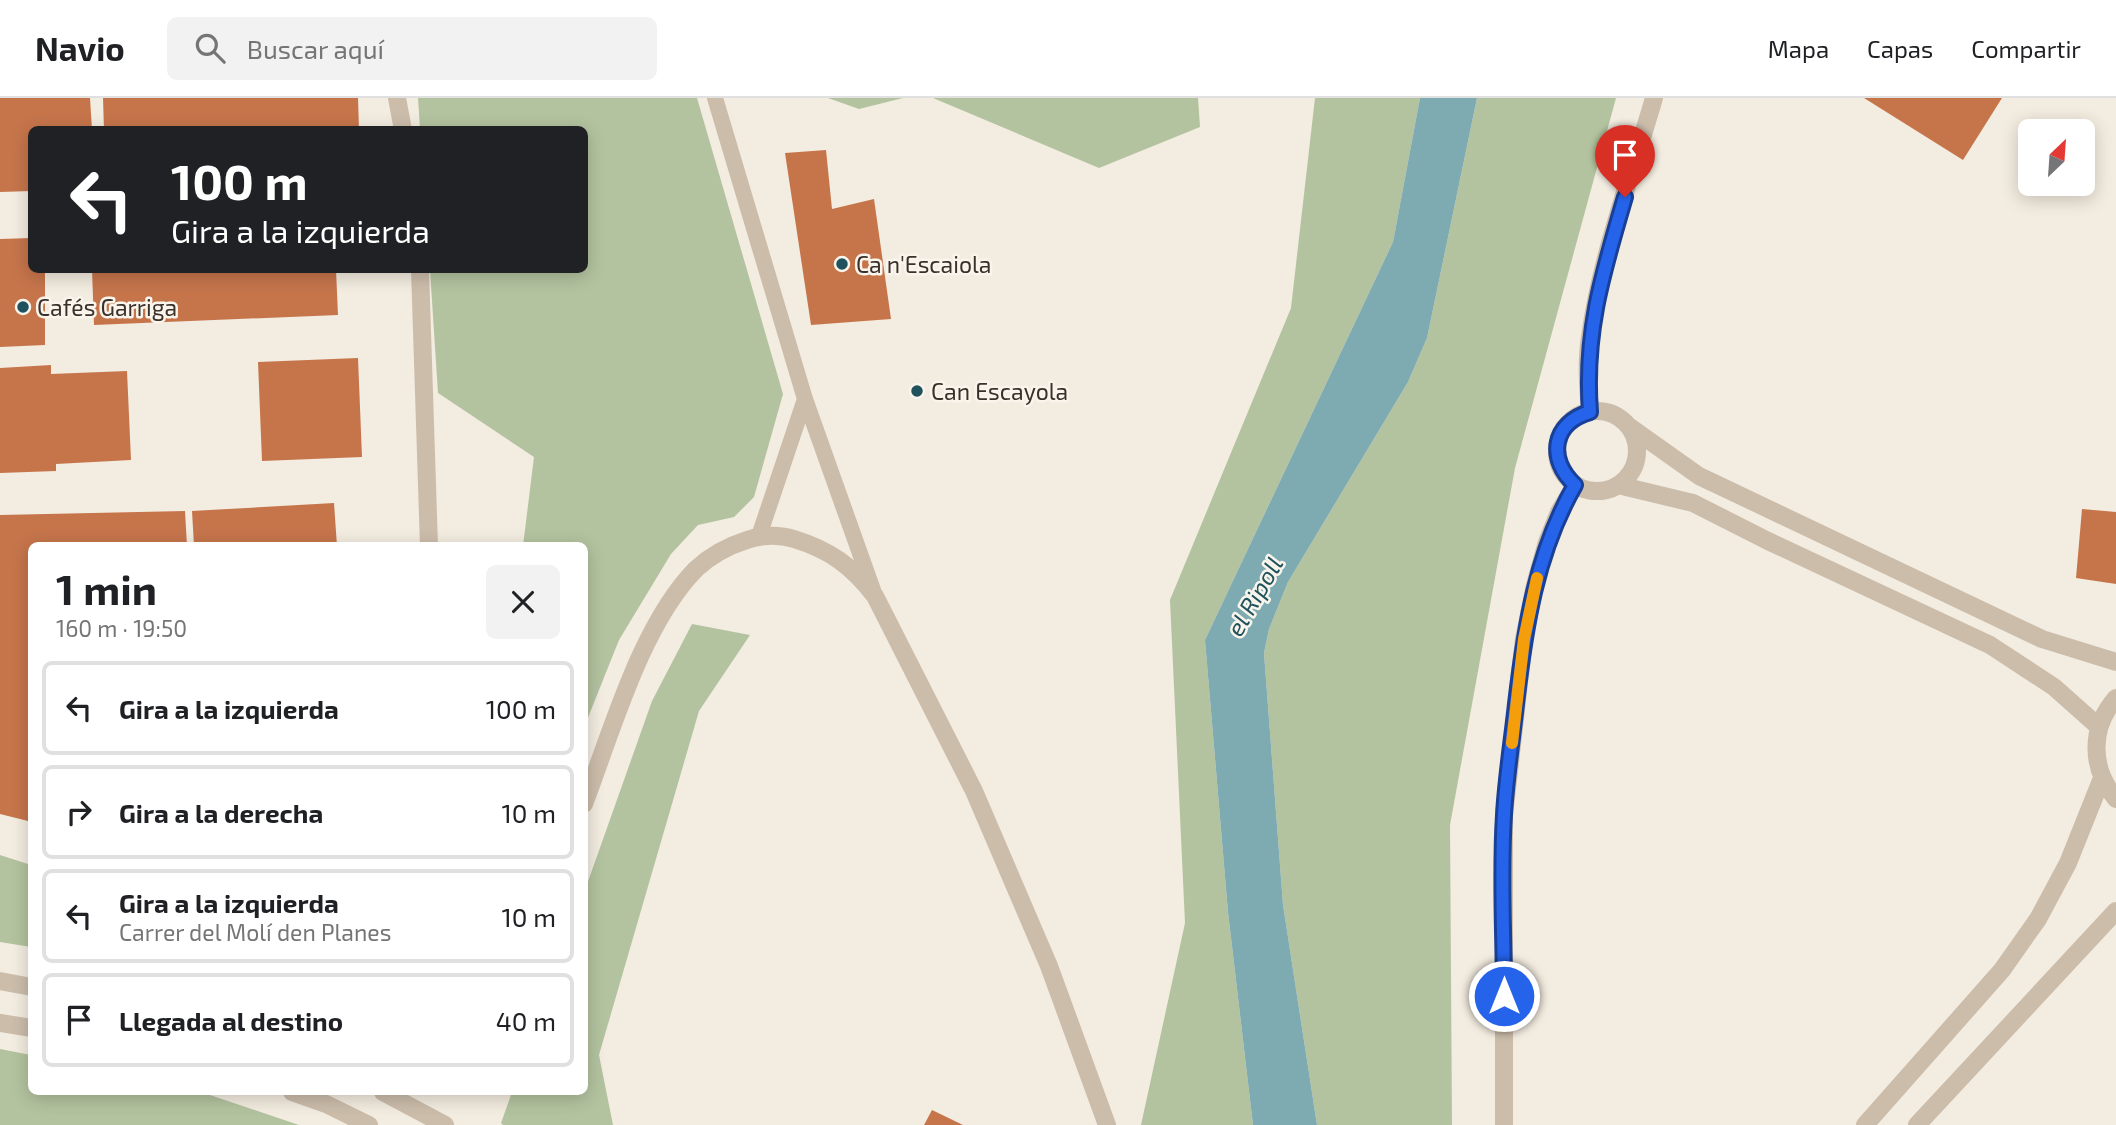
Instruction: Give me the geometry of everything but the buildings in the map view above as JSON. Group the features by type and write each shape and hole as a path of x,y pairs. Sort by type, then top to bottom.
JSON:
{"street":[{"path":"397,98 402,126"},
{"path":"1590,412 1587,374 1590,337 1600,281 1654,98"},
{"path":"420,273 429,542"},
{"path":"1630,427 1638,452 1629,477 1608,490 1596,492 1575,485 1564,475 1556,449 1559,435 1567,424 1578,415 1590,412 1613,414 1699,476 2042,639 2116,662"},
{"path":"1504,1125 1504,815 1524,639 1535,585 1551,532 1575,485"},
{"path":"1618,485 1693,503 1990,645 2054,687 2099,727"},
{"path":"588,793 629,684 663,615 697,568 717,553 759,536 784,536 807,543 840,559 858,574 875,596 974,791 1049,966 1107,1125"},
{"path":"2116,698 2099,727 2096,744 2097,762 2102,778 2116,799"},
{"path":"1865,1125 2002,970 2038,919 2068,863 2102,778"},
{"path":"1917,1125 2116,911"},
{"path":"0,981 28,986"},
{"path":"0,1023 28,1027"},
{"path":"300,1095 369,1125"},
{"path":"389,1095 445,1125"}],"lane":[{"path":"715,98 805,399 875,596"},
{"path":"759,536 805,399"}],"green space":[{"path":"418,98 697,98 783,394 754,497 734,517 698,525 671,554 619,640 588,718 588,542 523,542 534,457 438,393 430,273 588,273 588,126 420,126"},
{"path":"828,98 903,98 859,109"},
{"path":"933,98 1198,98 1200,127 1099,168"},
{"path":"1315,98 1420,98 1393,242 1205,640 1228,912 1253,1125 1141,1125 1185,923 1170,600 1291,308"},
{"path":"1477,98 1616,98 1515,468 1450,825 1452,1125 1317,1125 1283,905 1264,653 1269,629 1288,582 1408,382 1427,338"},
{"path":"692,624 750,635 699,711 599,1055 613,1125 503,1125 501,1123 511,1095 588,1095 588,882 652,701"},
{"path":"0,855 28,864 28,947 0,942"},
{"path":"0,1049 28,1054 28,1095 210,1095 299,1125 0,1125"}],"water":[{"name":"el Ripoll","path":"1420,98 1477,98 1427,338 1408,382 1288,582 1269,629 1264,653 1283,905 1317,1125 1253,1125 1228,912 1205,640 1393,242"}],"slow traffic":[{"path":"1512,743 1524,639 1537,578"}],"place":[{"name":"Ca n'Escaiola","path":"842,264"},
{"name":"Cafés Garriga","path":"23,307"},
{"name":"Can Escayola","path":"917,391"}],"route":[{"path":"1504,996 1504,815 1524,639 1547,542 1559,512 1575,485 1564,475 1556,449 1559,435 1567,424 1578,415 1590,412 1587,374 1590,337 1600,281 1625,197"}]}
